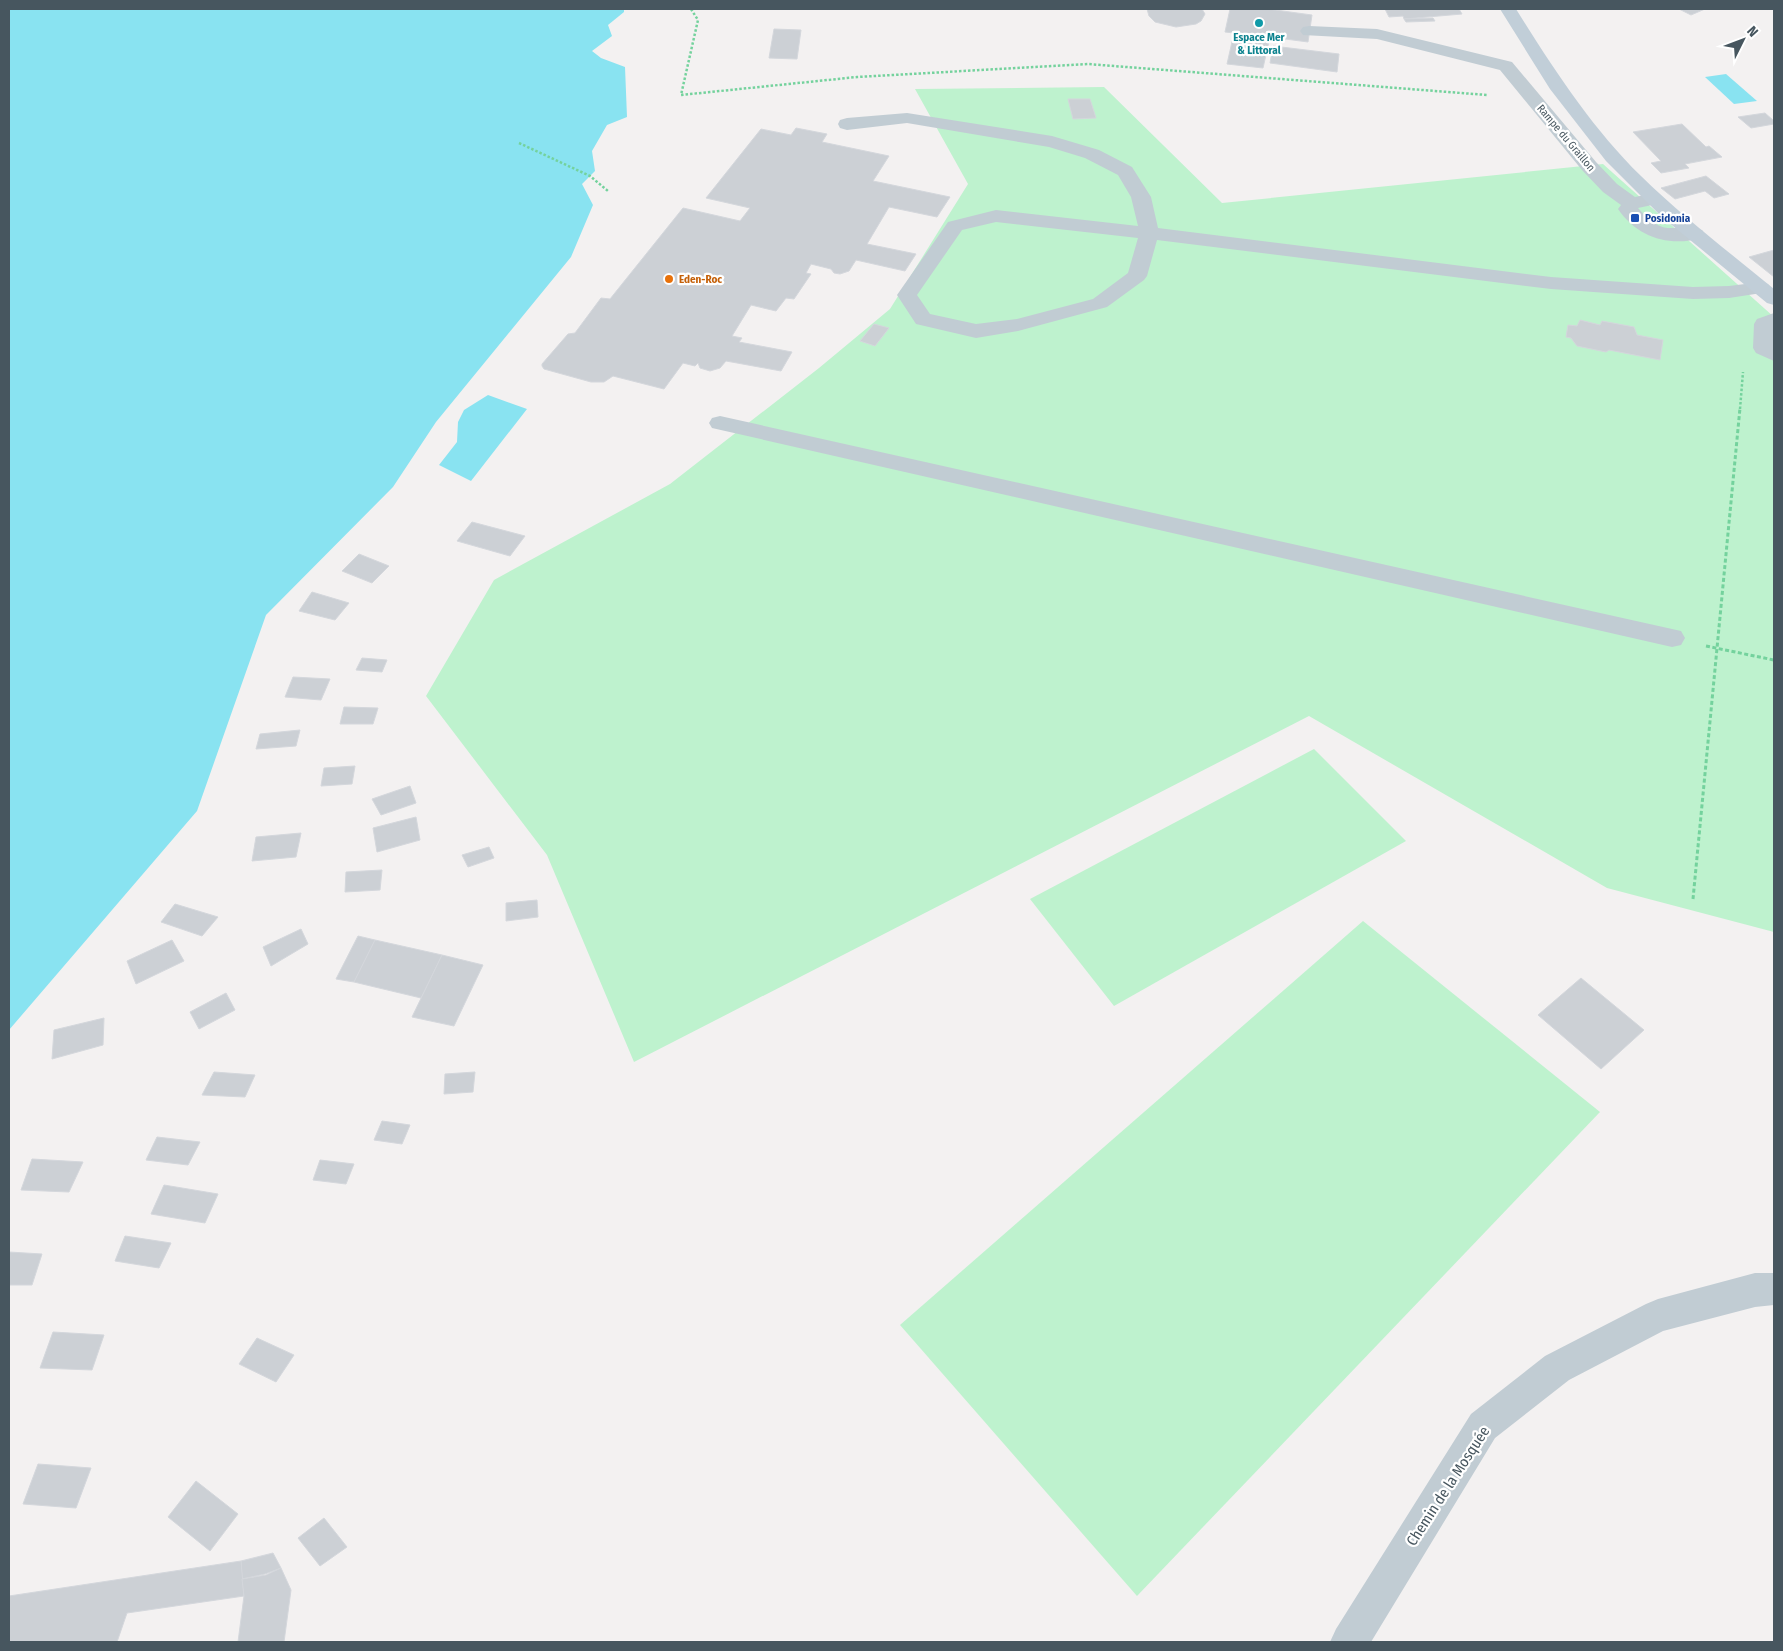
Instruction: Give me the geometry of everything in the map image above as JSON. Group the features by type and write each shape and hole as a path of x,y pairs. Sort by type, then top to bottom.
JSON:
{"street":[{"path":"1508,9 1546,72 1600,143 1654,200 1768,294"},
{"name":"Rampe du Graillon","path":"1309,31 1377,34 1506,66 1610,188 1631,203 1628,209 1649,230 1670,236 1695,234"},
{"path":"847,124 907,118 1052,142 1092,154 1125,171 1141,197 1149,232 1137,276 1100,302 1018,326 976,331 924,319 907,295 955,226 996,216 1149,232 1551,283 1693,293 1768,294"},
{"path":"1631,203 1654,200"},
{"path":"1769,351 1764,324 1774,319"},
{"path":"720,423 1672,638"},
{"name":"Chemin de la Mosquée","path":"1349,1642 1484,1426 1557,1368 1658,1316 1755,1290 1774,1289"}],"path":[{"path":"691,9 698,20 681,96 857,77 1088,64 1263,79 1533,98"},
{"path":"519,143 590,176 608,191"},
{"path":"1693,899 1744,360 1769,351"},
{"path":"1672,638 1774,660"}],"green space":[{"path":"1104,87 1222,203 1603,164 1774,317 1774,932 1607,888 1309,716 634,1062 547,855 426,696 494,580 670,484 819,368 890,309 968,184 915,89"},
{"path":"1314,749 1406,841 1114,1006 1030,899"},
{"path":"1363,921 1600,1112 1137,1596 900,1325"}],"water":[{"path":"9,9 624,9 624,12 608,25 612,36 592,51 601,58 625,67 627,117 607,125 592,151 595,171 582,184 593,205 571,257 436,422 393,487 266,615 197,811 9,1030"},
{"path":"1726,74 1757,101 1734,104 1705,77"},
{"path":"488,395 527,409 471,481 439,465 457,442 458,422 464,410"}],"building":[{"path":"1147,9 1202,9 1205,14 1201,21 1196,24 1176,27 1155,22 1149,16"},
{"path":"1230,9 1268,9 1312,15 1308,42 1270,37 1263,68 1227,64 1234,33 1225,32"},
{"path":"1385,9 1459,9 1462,14 1404,19 1403,16 1389,17"},
{"path":"1679,9 1705,9 1691,15"},
{"path":"1433,18 1435,21 1406,22 1404,19"},
{"path":"774,29 801,30 797,59 769,58"},
{"path":"1273,46 1339,54 1337,72 1270,63"},
{"path":"1068,99 1090,99 1096,118 1073,119"},
{"path":"1765,113 1774,121 1774,124 1751,128 1738,117"},
{"path":"1682,124 1706,147 1709,146 1722,157 1685,164 1689,168 1661,173 1651,163 1661,161 1633,132"},
{"path":"796,128 827,134 822,142 889,156 873,181 950,197 937,217 889,207 867,244 916,254 905,271 856,260 849,271 840,274 834,273 831,269 811,264 806,273 811,274 794,299 786,298 776,311 751,305 732,336 742,338 739,342 792,352 781,371 726,361 720,368 710,371 700,368 698,363 695,366 683,363 664,389 613,376 604,382 591,382 544,369 542,364 568,334 575,333 601,298 610,299 683,208 740,221 750,208 706,198 761,129 791,135"},
{"path":"1706,176 1729,194 1714,198 1705,191 1675,199 1661,188"},
{"path":"1774,250 1774,277 1749,257"},
{"path":"1580,320 1600,325 1602,321 1634,327 1637,335 1663,340 1660,360 1577,346 1571,338 1566,337 1568,325 1577,326"},
{"path":"874,324 889,328 875,346 860,341"},
{"path":"472,522 525,536 510,556 457,541"},
{"path":"359,554 389,566 372,583 342,571"},
{"path":"312,592 349,603 335,620 299,611"},
{"path":"362,658 387,660 382,672 356,670"},
{"path":"293,677 330,679 321,700 285,697"},
{"path":"344,707 378,708 373,724 340,724"},
{"path":"300,730 296,746 256,749 260,734"},
{"path":"355,766 352,784 321,786 324,768"},
{"path":"410,786 416,803 381,815 372,799"},
{"path":"416,817 420,840 377,852 373,828"},
{"path":"301,833 296,857 252,861 256,837"},
{"path":"489,847 494,858 468,867 462,855"},
{"path":"382,870 380,890 345,892 346,872"},
{"path":"537,900 538,917 506,921 506,903"},
{"path":"175,904 218,917 202,936 161,922"},
{"path":"301,929 308,944 271,966 263,947"},
{"path":"358,936 375,940 354,982 336,979"},
{"path":"172,940 184,961 136,984 127,961"},
{"path":"375,940 442,955 421,998 354,982"},
{"path":"442,955 483,965 454,1026 412,1017"},
{"path":"1581,978 1644,1030 1601,1069 1538,1015"},
{"path":"226,993 235,1010 199,1029 190,1012"},
{"path":"104,1018 103,1045 52,1059 54,1030"},
{"path":"214,1072 255,1075 245,1097 202,1095"},
{"path":"475,1072 473,1092 444,1094 445,1074"},
{"path":"382,1121 410,1125 402,1144 374,1140"},
{"path":"157,1137 200,1142 188,1165 146,1160"},
{"path":"32,1159 83,1162 69,1192 21,1190"},
{"path":"320,1160 354,1164 346,1184 313,1180"},
{"path":"164,1185 218,1194 205,1223 151,1214"},
{"path":"125,1236 171,1243 159,1268 115,1261"},
{"path":"9,1252 42,1254 32,1285 9,1285"},
{"path":"53,1332 104,1335 92,1370 40,1368"},
{"path":"257,1338 294,1355 276,1382 239,1364"},
{"path":"38,1464 91,1468 76,1508 23,1504"},
{"path":"196,1481 238,1514 210,1551 168,1517"},
{"path":"324,1518 347,1547 320,1566 298,1538"},
{"path":"273,1553 281,1568 242,1579 241,1561"},
{"path":"241,1561 244,1596 127,1613 117,1642 9,1642 9,1596"},
{"path":"281,1568 291,1590 284,1642 238,1642 244,1596 242,1579 266,1575"}],"place":[{"name":"Espace Mer & Littoral","path":"1259,23"},
{"name":"Posidonia","path":"1635,218"},
{"name":"Eden-Roc","path":"669,279"}]}
